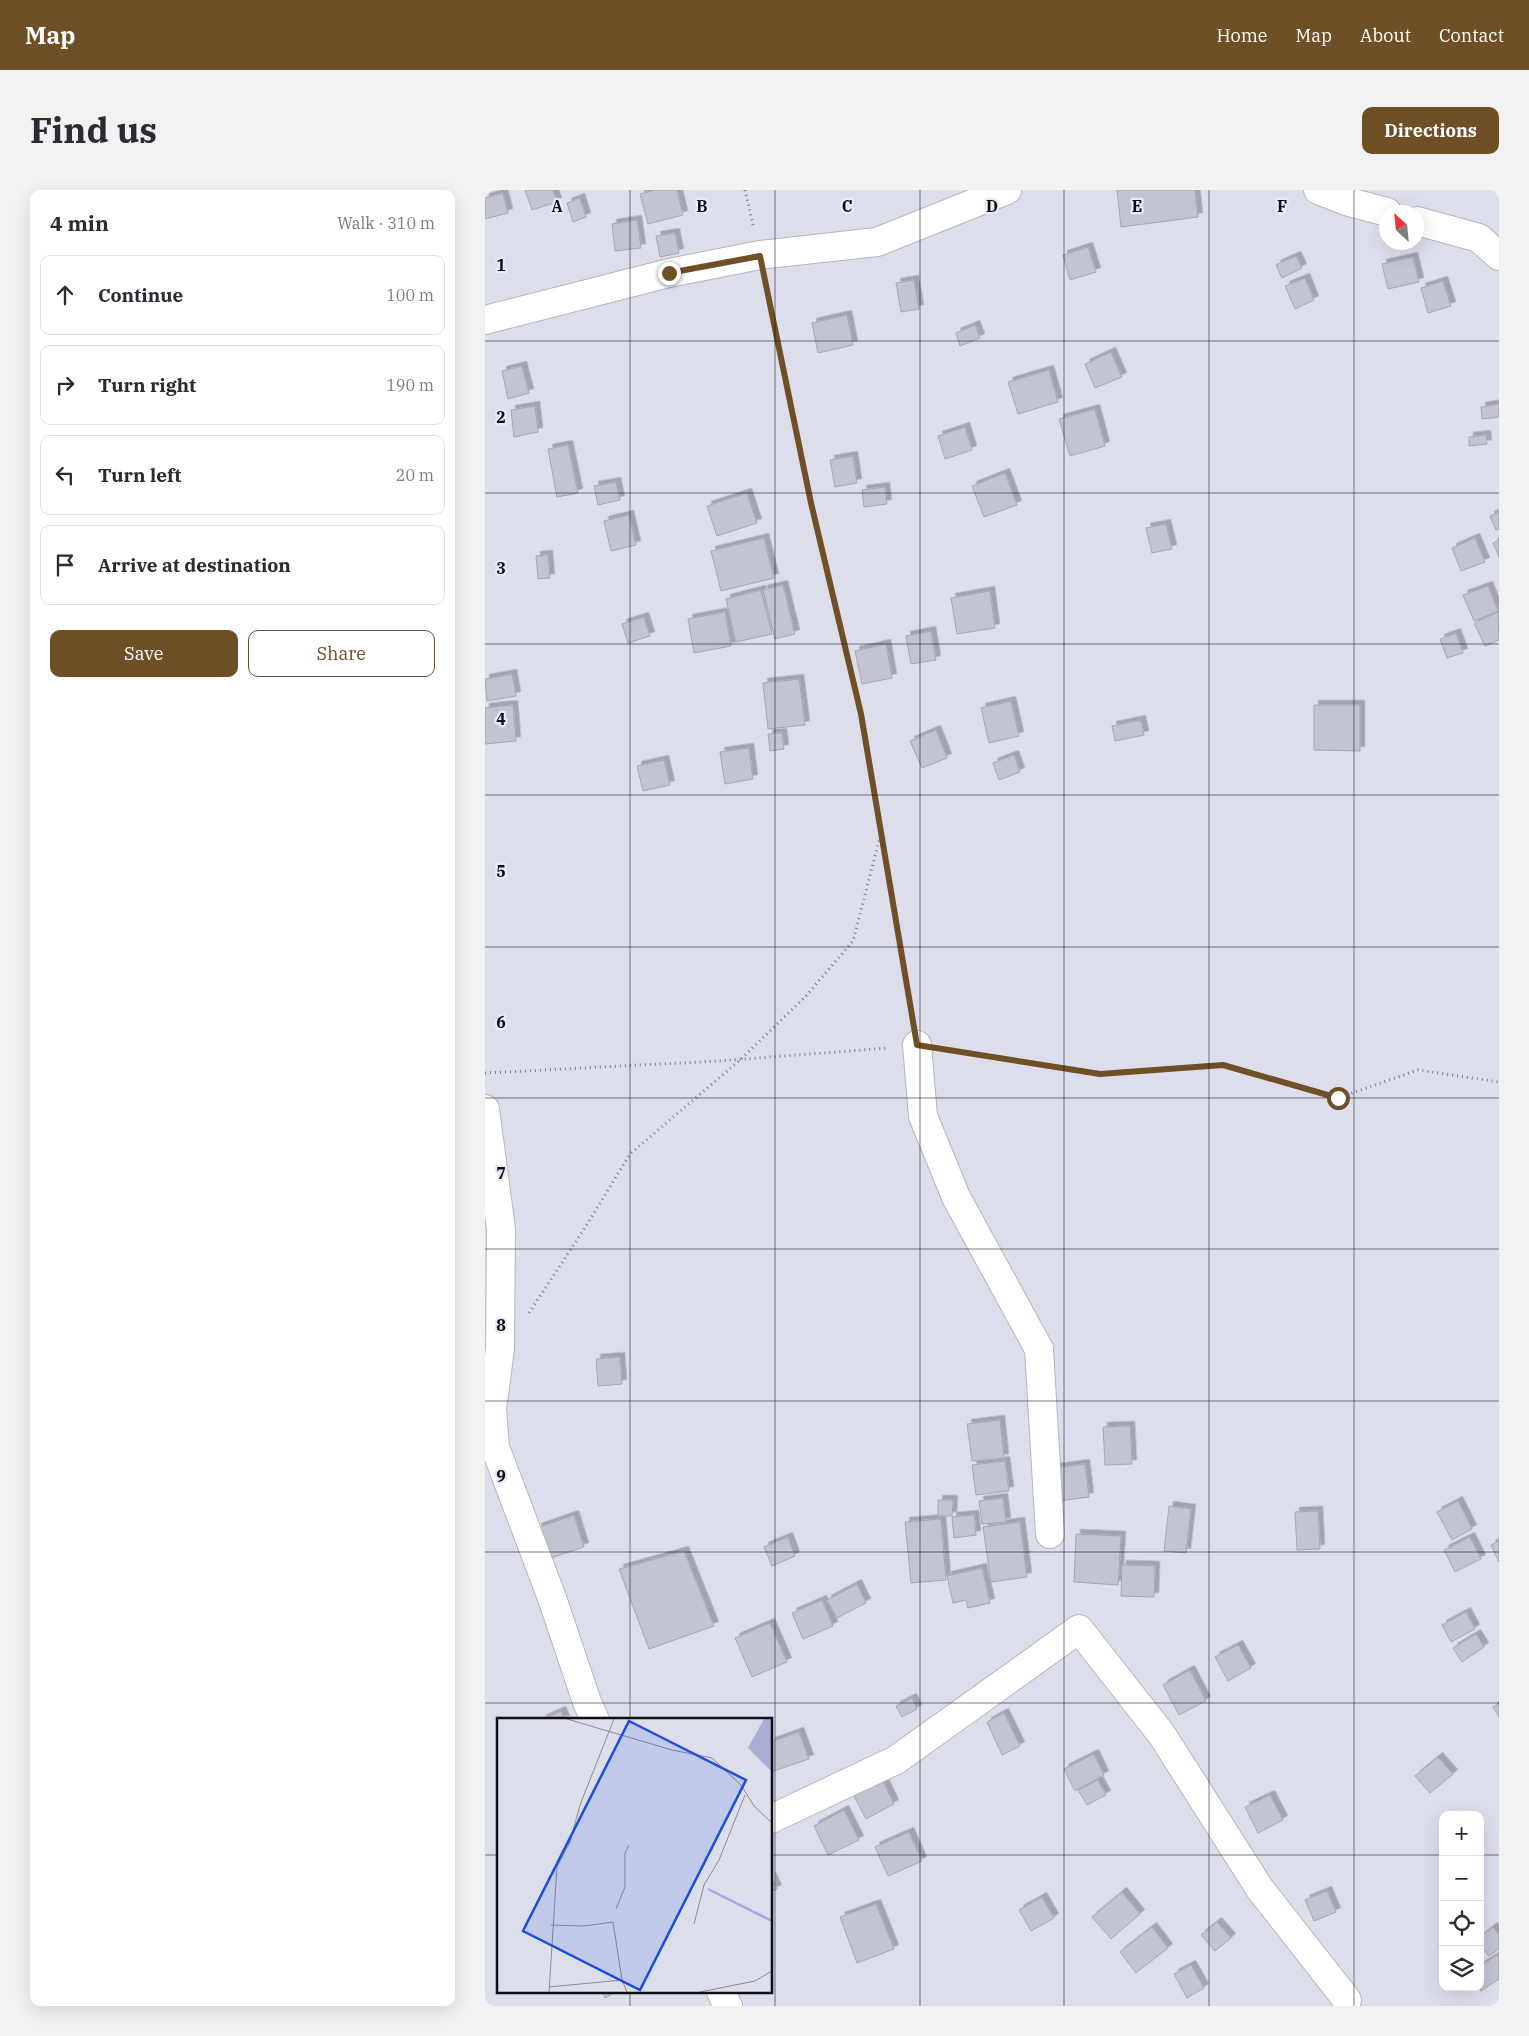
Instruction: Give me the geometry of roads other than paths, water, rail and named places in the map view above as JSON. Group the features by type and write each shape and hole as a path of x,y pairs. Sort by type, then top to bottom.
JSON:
{"street":[{"path":"485,320 669,273 760,256 877,242 1007,190"},
{"path":"1318,190 1349,202 1379,210"},
{"path":"1424,223 1479,238 1499,256"},
{"path":"917,1045 923,1116 956,1197 1039,1349 1050,1534"},
{"path":"485,1110 501,1228 500,1349 492,1409 495,1447 552,1598 594,1718"},
{"path":"773,1818 896,1760 1079,1629 1162,1735 1260,1889 1344,2004"},
{"path":"722,1994 728,2006"}]}
